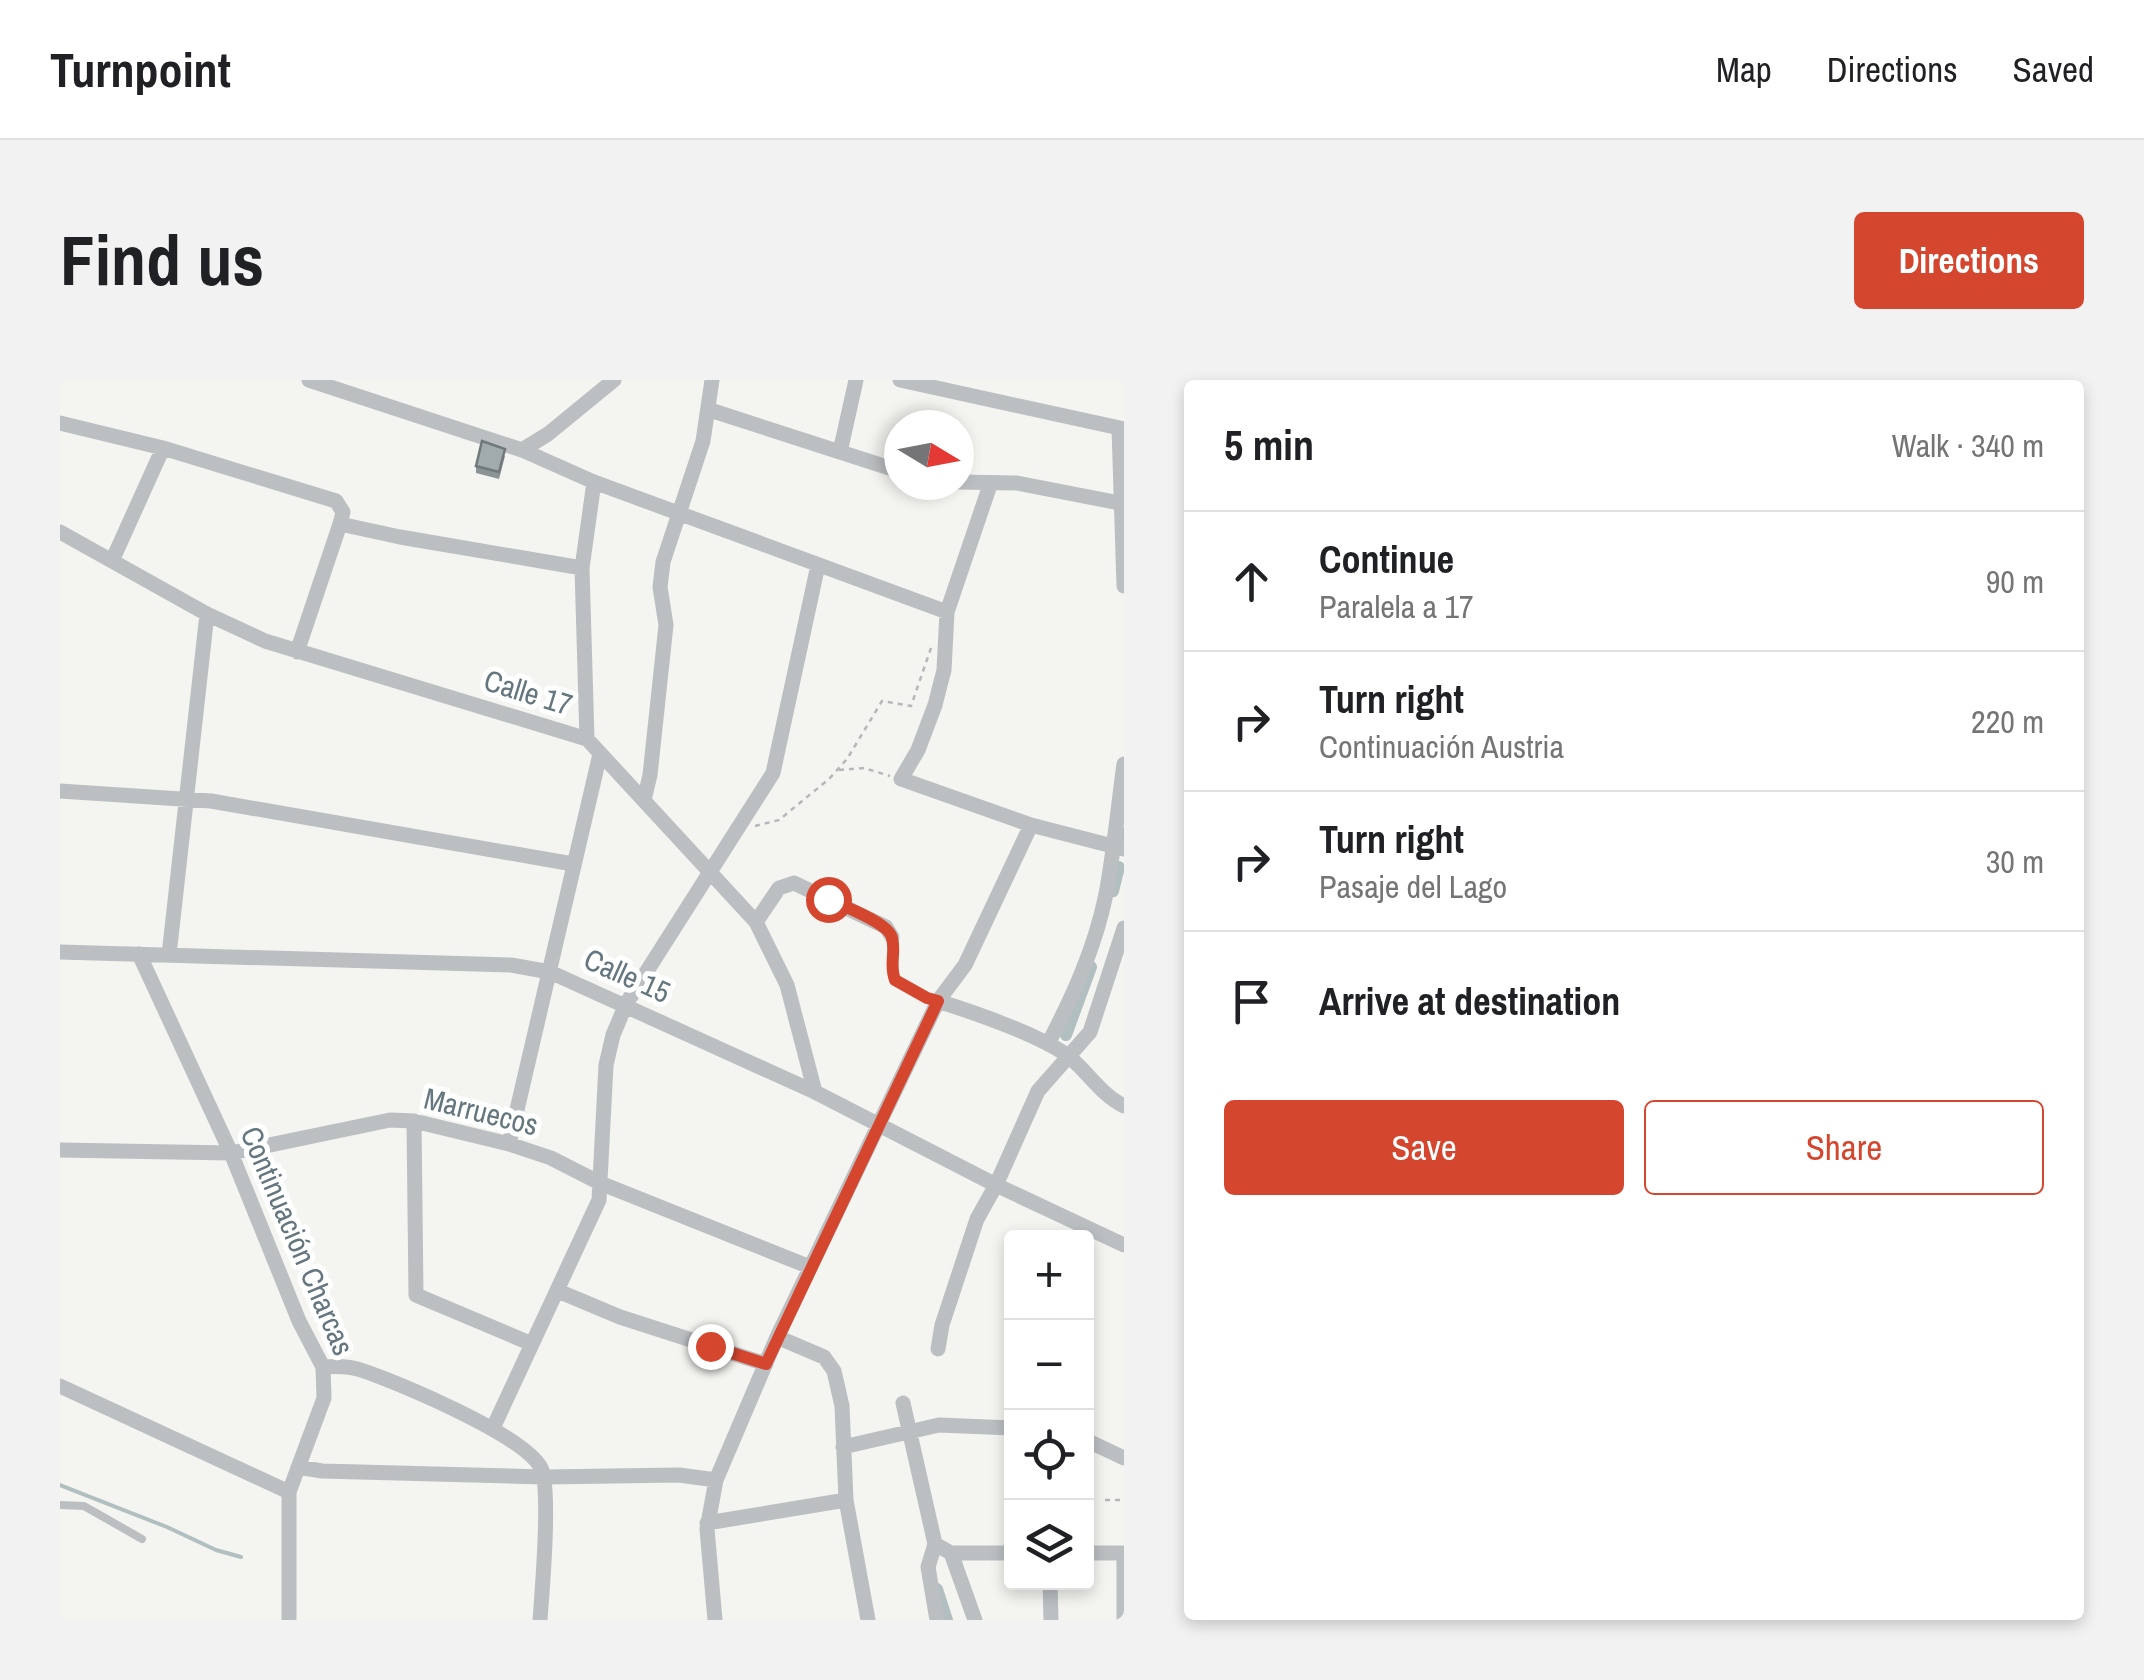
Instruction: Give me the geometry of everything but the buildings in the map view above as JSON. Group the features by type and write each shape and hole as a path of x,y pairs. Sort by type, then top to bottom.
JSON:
{"street":[{"path":"308,380 522,450 594,482 947,612"},
{"path":"522,450 548,434 614,380"},
{"path":"644,800 666,625 660,576 677,511 698,456 710,410 712,380"},
{"path":"840,452 856,380"},
{"path":"900,380 1121,429 1124,586"},
{"path":"710,410 884,466"},
{"path":"60,423 162,448 336,502 343,512 340,524 297,652"},
{"path":"112,562 162,448"},
{"path":"587,739 582,568 594,482"},
{"path":"974,483 1018,483 1120,503"},
{"path":"990,485 947,612 944,670 936,705 901,779 1031,824 1118,848"},
{"path":"340,524 400,538 582,568"},
{"name":"Calle 17","path":"60,532 207,614 297,652 587,739 756,922 787,985 815,1092"},
{"path":"494,1428 600,1200 606,1064 626,1004 773,774 818,565"},
{"path":"169,954 207,614"},
{"path":"509,1144 600,754"},
{"path":"1048,1044 1076,988 1093,942 1118,848 1124,764"},
{"path":"60,791 186,798 574,864"},
{"path":"715,1620 708,1523 716,1480 810,1267 938,1001 966,965 1031,824"},
{"path":"756,922 779,888 794,883 886,927 892,937"},
{"path":"938,1348 978,1219 1038,1091 1090,1032 1124,928"},
{"name":"Calle 15","path":"60,952 511,964 550,972 815,1092 996,1185 1124,1245"},
{"name":"Continuación Charcas","path":"139,954 231,1153 299,1321 323,1367 324,1398 289,1492 288,1620"},
{"path":"938,1001 1048,1044 1067,1055 1092,1083 1124,1106"},
{"name":"Marruecos","path":"60,1150 231,1153 390,1120 414,1122 551,1158 600,1183 810,1267"},
{"path":"414,1122 416,1295 532,1344"},
{"path":"558,1291 620,1317 766,1364"},
{"path":"777,1337 824,1357 834,1370 842,1406 846,1500 868,1620"},
{"path":"323,1367 360,1370 494,1428 534,1459 544,1477 540,1620"},
{"path":"60,1386 289,1492"},
{"path":"903,1403 935,1544 928,1567 937,1620"},
{"path":"843,1447 954,1423 1004,1427"},
{"path":"1094,1444 1124,1458"},
{"path":"298,1467 341,1472 544,1477 679,1475 716,1480"},
{"path":"708,1523 846,1500"},
{"path":"935,1544 951,1552 1004,1554"},
{"path":"951,1552 975,1620"},
{"path":"1094,1554 1124,1556 1124,1620"},
{"path":"1050,1590 1051,1620"}],"lane":[{"path":"60,1506 84,1506 142,1539"}],"path":[{"path":"743,825 760,826 778,820 838,770 882,701 911,706 926,655 946,632"},
{"path":"838,770 864,768 901,779"},
{"path":"892,937 895,980 938,1001"},
{"path":"1105,1500 1124,1500"}],"waterway":[{"path":"1123,837 1124,833"},
{"path":"1113,891 1119,867"},
{"path":"1066,1035 1091,967"},
{"path":"60,1485 241,1557"},
{"path":"937,1589 947,1620"}],"route":[{"path":"710,1346 766,1364 938,1001 895,980 892,937 886,927 828,899"}]}
